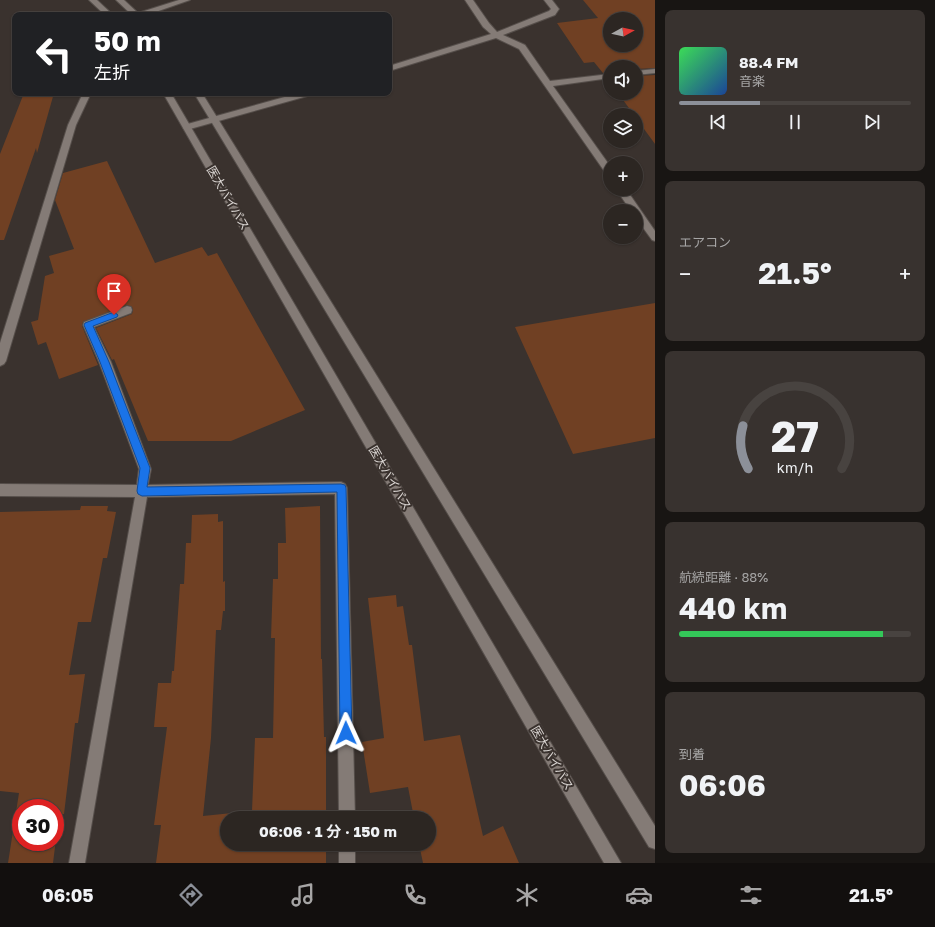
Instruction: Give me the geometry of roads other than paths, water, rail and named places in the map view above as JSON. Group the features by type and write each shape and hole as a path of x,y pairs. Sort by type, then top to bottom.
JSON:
{"main road":[{"path":"93,0 106,12"},
{"path":"120,0 133,12"},
{"path":"149,12 186,0"},
{"path":"469,0 486,25 496,35 517,44 522,48 603,163"},
{"path":"392,68 496,35 552,13 554,9 548,0"},
{"path":"643,72 655,71"},
{"path":"547,84 603,77"},
{"path":"0,361 72,125 86,96"},
{"name":"医大バイパス","path":"169,96 613,863"},
{"path":"200,96 655,841"},
{"path":"187,127 297,96"},
{"path":"626,196 655,238"},
{"path":"77,863 145,468 105,362 88,325 127,310"},
{"path":"0,490 142,491 341,488 347,811"},
{"path":"347,851 347,863"}]}
